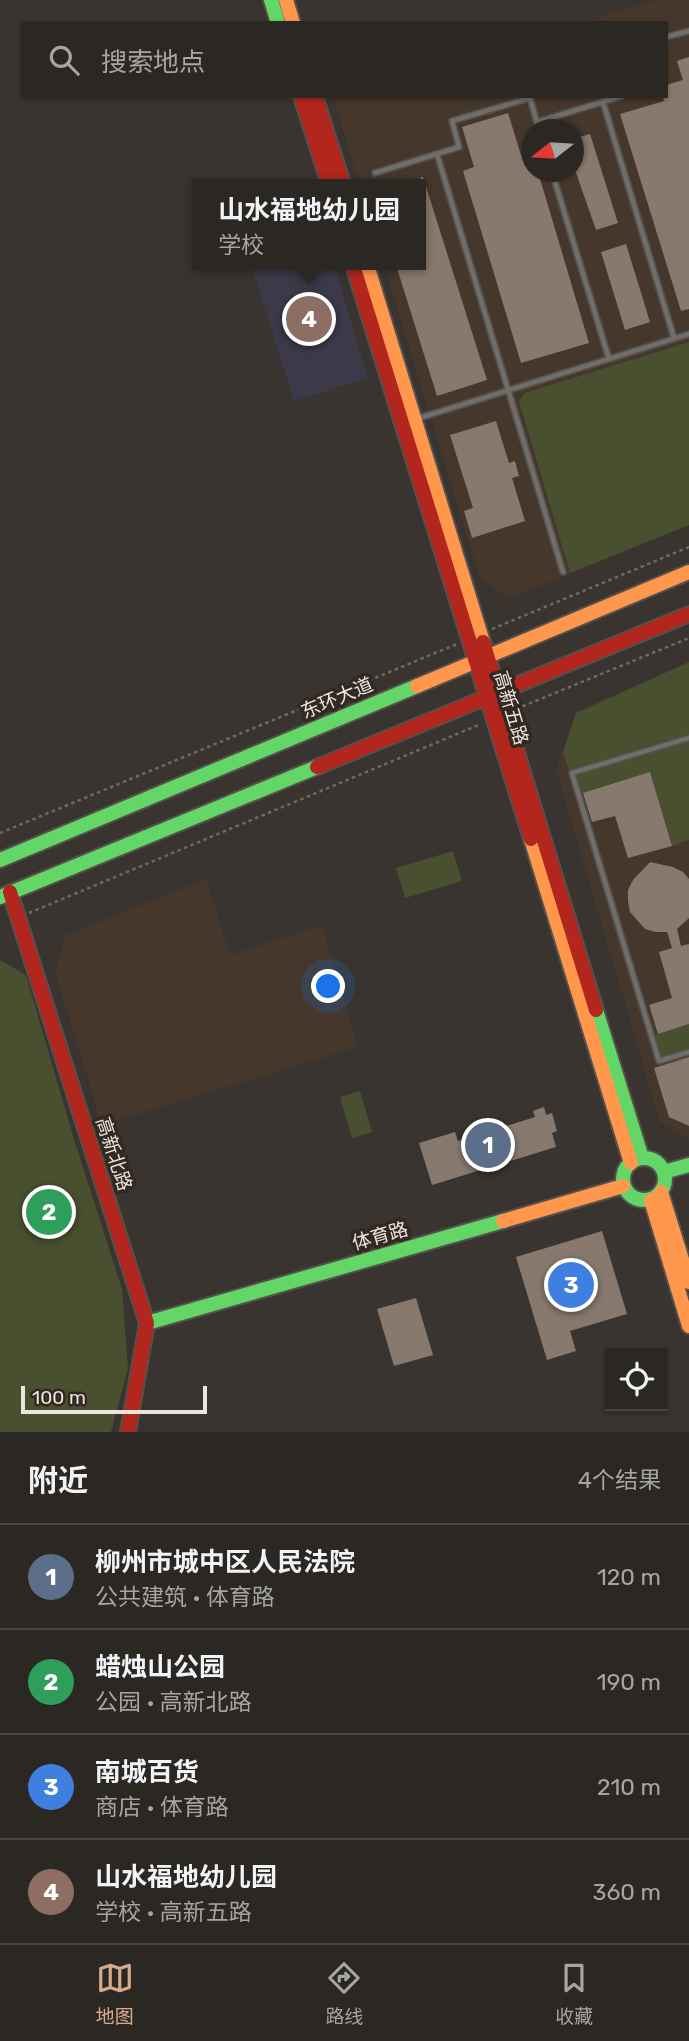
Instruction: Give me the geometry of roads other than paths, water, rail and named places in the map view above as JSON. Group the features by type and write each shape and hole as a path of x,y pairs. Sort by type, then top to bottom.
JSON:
{"main road":[{"path":"271,0 277,21"},
{"path":"286,0 292,21"},
{"path":"302,98 326,179"},
{"path":"316,98 340,179"},
{"name":"高新五路","path":"356,270 475,636 636,1161"},
{"name":"高新五路","path":"369,270 415,419 475,636"},
{"name":"东环大道","path":"0,860 689,572"},
{"path":"5,894 689,614"},
{"name":"高新北路","path":"5,894 18,918 147,1323 128,1432"},
{"path":"636,1161 656,1162 664,1172 664,1186 656,1196 634,1198 623,1186 623,1174 636,1161"},
{"path":"664,1172 689,1165"},
{"name":"体育路","path":"147,1323 623,1186"},
{"path":"656,1196 689,1282"},
{"path":"656,1196 689,1326"}],"lane":[{"path":"668,36 689,31"},
{"path":"375,173 459,147 452,121 530,98 536,119"},
{"path":"547,119 616,98"},
{"path":"603,102 674,338"},
{"path":"437,154 563,572"},
{"path":"555,182 609,359"},
{"path":"415,419 689,334"},
{"path":"689,738 572,773 659,1061 689,1052"}],"place":[{"name":"山水福地幼儿园","path":"309,319"},
{"name":"柳州市城中区人民法院","path":"488,1145"},
{"name":"蜡烛山公园","path":"49,1212"},
{"name":"南城百货","path":"571,1285"}]}
